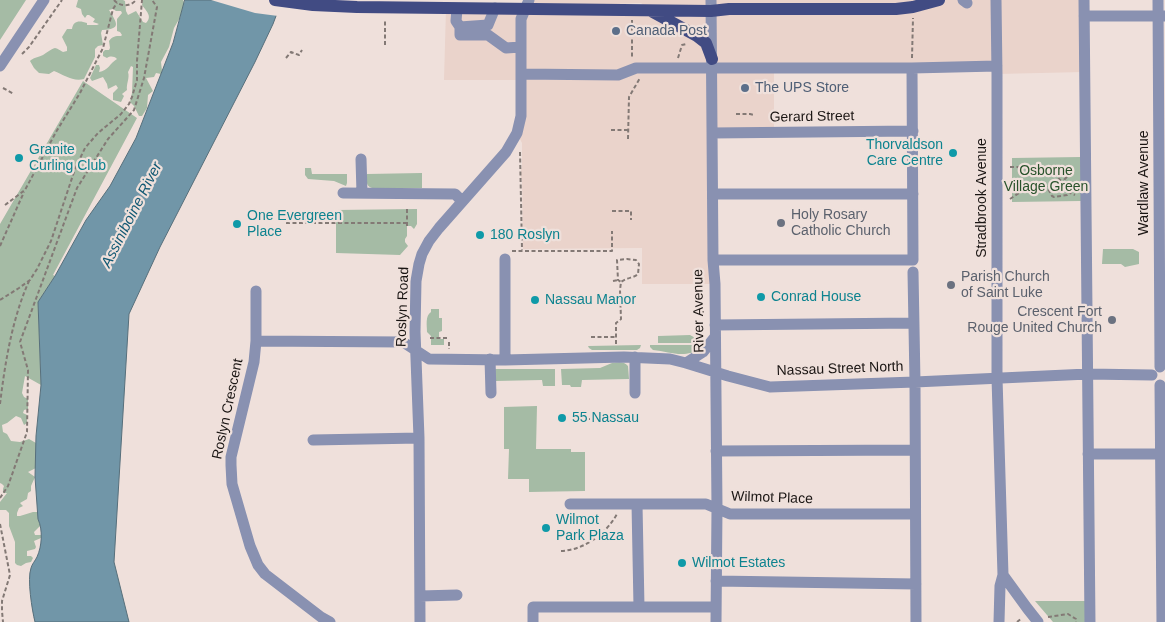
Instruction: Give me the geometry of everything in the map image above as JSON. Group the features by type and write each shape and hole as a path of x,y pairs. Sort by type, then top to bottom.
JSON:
{"main road":[{"path":"276,0 356,7 457,9 495,8 527,4 649,10 711,5 739,9 896,9 913,7 939,0"},
{"path":"649,10 698,36 706,43 712,64"}],"street":[{"path":"0,66 44,0"},
{"name":"Stradbrook Avenue","path":"996,0 997,378 1003,575 1000,586 1000,622"},
{"path":"1084,0 1090,622"},
{"name":"Wardlaw Avenue","path":"1158,0 1162,16 1163,367"},
{"name":"Roslyn Road","path":"420,622 416,281 422,254 429,241 506,152 514,140 520,122 521,19 527,4"},
{"name":"River Avenue","path":"711,5 717,508 716,622"},
{"path":"488,30 495,8"},
{"path":"457,9 456,21 460,26 460,35 488,30"},
{"path":"1084,16 1162,16"},
{"path":"488,30 506,48 521,47"},
{"path":"521,74 618,75 635,68 712,64 912,68 997,66"},
{"path":"713,260 913,260 912,68"},
{"name":"Gerard Street","path":"712,133 913,131"},
{"path":"360,159 362,193"},
{"path":"343,193 455,194 462,201"},
{"path":"713,194 914,194"},
{"path":"505,259 505,360"},
{"path":"913,272 916,622"},
{"name":"Roslyn Crescent","path":"256,291 254,362 231,456 232,484 250,546 258,565 266,574 323,620"},
{"path":"715,325 914,323"},
{"path":"686,363 703,352 715,337"},
{"path":"256,341 403,342 416,350"},
{"name":"Nassau Street North","path":"416,350 429,359 505,360 635,357 670,360 770,387 1088,374 1152,375"},
{"path":"635,357 635,393"},
{"path":"490,359 491,393"},
{"path":"1162,622 1163,384 1155,383 1152,375 1155,368 1163,367"},
{"path":"313,440 419,438"},
{"path":"716,451 915,450"},
{"path":"1088,454 1163,454"},
{"name":"Wilmot Place","path":"570,504 706,504 730,514 915,514"},
{"path":"638,504 639,607"},
{"path":"1003,575 1027,608 1043,620"},
{"path":"716,581 916,584"},
{"path":"420,596 457,595"},
{"path":"533,622 533,607 716,608"}],"path":[{"path":"20,54 29,47 62,0"},
{"path":"114,0 121,5 128,5 136,0"},
{"path":"0,404 8,355 21,299 51,241 75,169 90,141 121,114 134,91 137,80 142,0"},
{"path":"0,498 8,486 27,432 28,370 20,342 77,188 108,138 134,110 144,78 157,7 152,0"},
{"path":"0,246 25,190 56,132 80,93 103,48 113,9 117,3"},
{"path":"912,68 913,7"},
{"path":"632,17 632,66"},
{"path":"385,45 386,19"},
{"path":"286,58 291,52 299,55 302,50"},
{"path":"628,139 629,98 642,74"},
{"path":"3,88 14,94"},
{"path":"736,114 750,114 754,116"},
{"path":"611,130 629,130"},
{"path":"520,152 522,251"},
{"path":"1051,166 1060,180 1064,180"},
{"path":"1064,180 1071,172 1071,166"},
{"path":"1010,167 1085,166"},
{"path":"1064,180 1068,192 1078,197 1086,198"},
{"path":"1010,199 1032,184 1041,183 1047,187 1054,197 1067,195 1068,192"},
{"path":"5,205 25,190"},
{"path":"407,208 407,226"},
{"path":"612,211 631,211 631,220"},
{"path":"286,223 407,223"},
{"path":"505,259 505,251 612,251 612,231"},
{"path":"616,344 616,323 621,319 621,282 638,274 639,264 636,260 627,258 618,260 618,280"},
{"path":"0,300 30,280"},
{"path":"612,281 618,280 621,282"},
{"path":"703,312 698,312 697,282 704,282"},
{"path":"612,299 620,298"},
{"path":"590,337 616,337"},
{"path":"430,338 447,338"},
{"path":"586,419 592,419"},
{"path":"561,551 571,550 590,542 606,530 617,514"},
{"path":"0,524 10,575 1,601 3,622"},
{"path":"1043,620 1068,614 1076,619 1076,622"}],"shaded area":[{"path":"529,0 1084,0 1084,72 997,74 997,67 774,68 774,132 713,133 715,284 642,284 642,248 523,249 522,143 517,133 521,80 444,80 446,8 525,8","holes":["641,3 648,9 537,7"]}],"green space":[{"path":"0,0 26,0 0,40"},
{"path":"78,0 123,0 125,1 128,15 136,11 143,22 146,23 149,16 142,5 143,0 183,0 185,4 182,14 174,28 169,47 161,62 161,74 156,73 154,77 146,78 153,91 148,95 147,108 142,116 139,116 130,102 133,67 131,66 128,72 127,90 122,94 124,96 121,102 113,100 113,93 118,88 116,85 108,89 103,77 92,81 90,78 96,65 99,65 99,72 107,69 117,59 115,57 107,58 103,56 103,52 109,50 109,41 112,38 122,35 117,31 117,19 122,13 121,11 109,10 116,22 115,27 102,30 103,45 95,49 95,57 84,79 72,79 54,71 49,74 39,73 30,61 55,48 63,52 67,51 62,37 67,29 72,29 75,23 99,24 93,22 95,19 89,15 85,18 81,9 76,7"},
{"path":"83,81 137,118 53,275 55,276 38,302 41,385 25,376 22,393 28,399 28,409 24,410 23,413 27,415 27,423 24,425 21,418 16,416 2,425 3,432 7,434 11,441 20,442 29,439 36,443 36,468 28,472 35,477 27,499 20,503 23,506 19,508 17,516 38,512 38,519 41,525 34,532 35,535 41,535 41,538 34,541 35,549 27,551 27,556 33,558 31,562 21,566 15,563 15,542 9,526 9,513 6,510 0,510 0,502 7,493 3,493 4,486 0,483 0,224"},
{"name":"Osborne Village Green","path":"1081,157 1081,201 1012,202 1012,158"},
{"path":"305,168 311,168 312,174 347,174 346,186 334,181 308,179 305,175"},
{"path":"422,173 422,188 372,188 367,183 367,174"},
{"path":"417,209 417,224 414,229 411,226 407,226 405,242 408,246 400,255 336,253 336,210"},
{"path":"1103,249 1133,249 1139,252 1139,264 1125,267 1121,264 1102,264"},
{"path":"431,309 439,309 439,318 442,318 442,331 439,332 439,339 444,339 444,345 431,345 431,336 427,332 427,318"},
{"path":"696,323 703,323 704,341 702,343 658,343 658,336 690,335 699,340 701,338"},
{"path":"641,345 637,350 592,350 588,346"},
{"path":"650,345 700,345 701,348 689,353 678,354 653,350"},
{"path":"612,363 625,363 628,366 629,379 582,380 581,387 562,385 561,369 600,368"},
{"path":"495,369 555,369 555,386 543,386 542,380 495,381"},
{"path":"537,406 536,449 571,449 571,452 585,452 585,491 529,492 529,479 508,479 509,449 504,449 504,407"},
{"path":"1035,601 1087,601 1088,622 1053,622"}],"water":[{"name":"Assiniboine River","path":"185,0 282,0 255,62 160,247 129,314 114,562 129,622 35,622 31,603 30,573 39,553 41,543 35,477 36,436 41,385 38,302 55,276 86,220 110,186 136,138 173,43"}],"pier":[{"path":"211,0 285,0 278,16 255,13"}],"place":[{"name":"Canada Post","path":"616,31"},
{"name":"The UPS Store","path":"745,88"},
{"name":"Thorvaldson Care Centre","path":"953,153"},
{"name":"Granite Curling Club","path":"19,158"},
{"name":"Holy Rosary Catholic Church","path":"781,223"},
{"name":"One Evergreen Place","path":"237,224"},
{"name":"180 Roslyn","path":"480,235"},
{"name":"Parish Church of Saint Luke","path":"951,285"},
{"name":"Conrad House","path":"761,297"},
{"name":"Nassau Manor","path":"535,300"},
{"name":"Crescent Fort Rouge United Church","path":"1112,320"},
{"name":"55 Nassau","path":"562,418"},
{"name":"Wilmot Park Plaza","path":"546,528"},
{"name":"Wilmot Estates","path":"682,563"}]}
